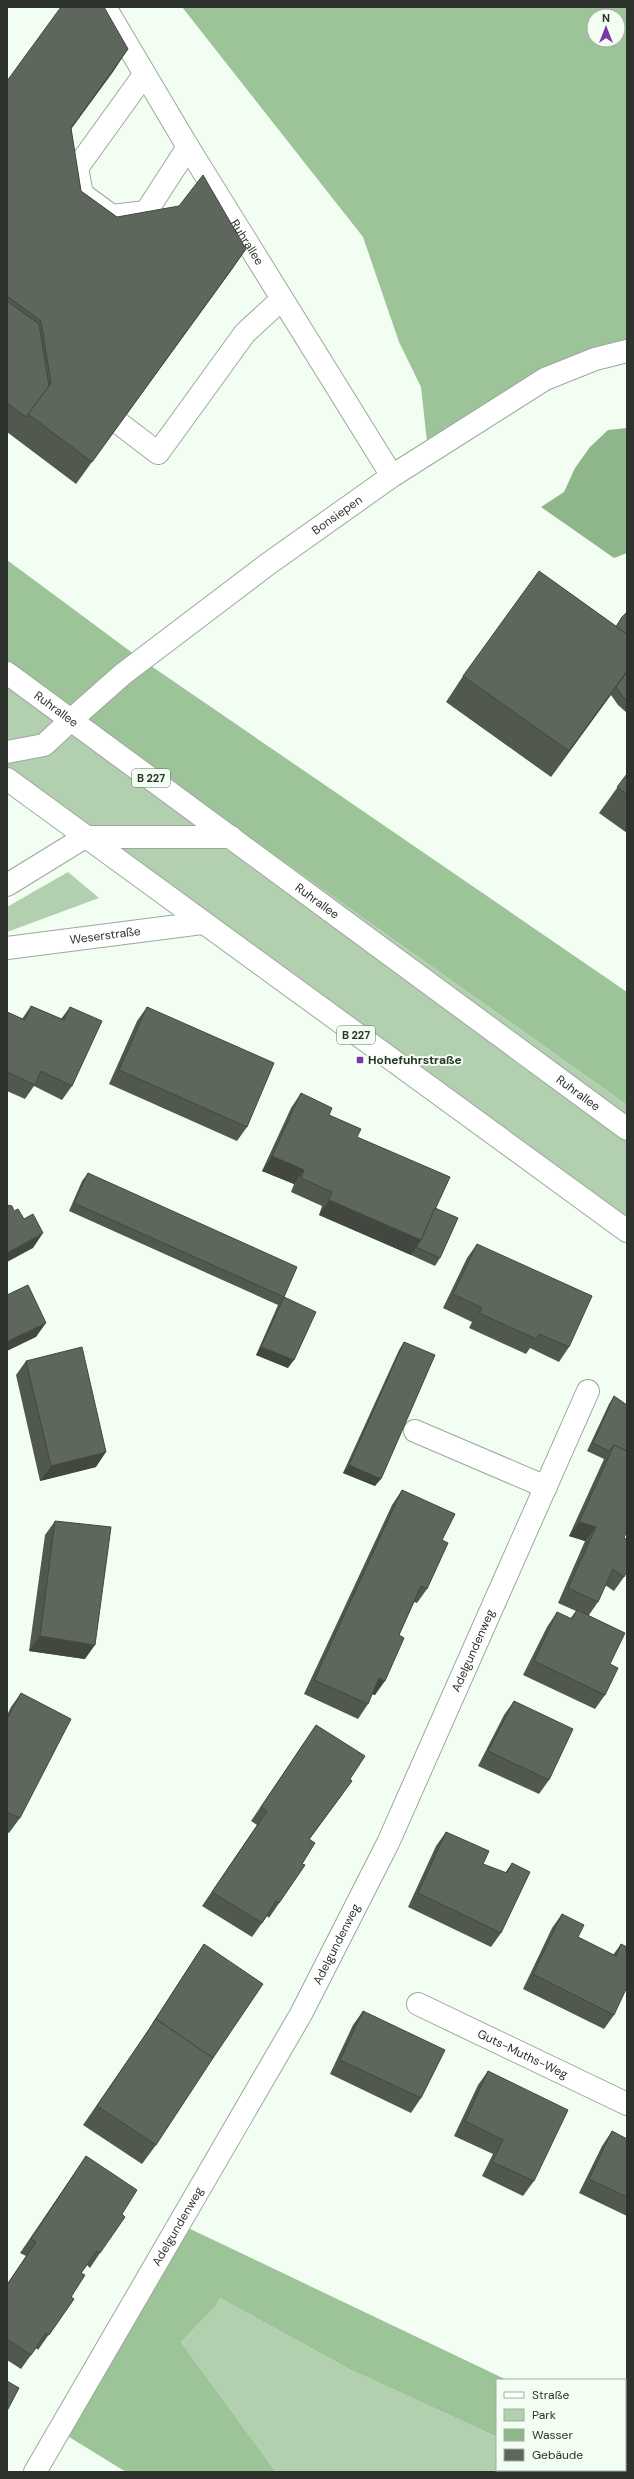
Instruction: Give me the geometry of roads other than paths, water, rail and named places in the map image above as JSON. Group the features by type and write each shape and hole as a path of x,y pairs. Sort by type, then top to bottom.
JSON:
{"street":[{"name":"Ruhrallee","path":"105,7 188,147 392,476"},
{"path":"144,75 77,168 82,194 112,216 146,212 188,147"},
{"path":"120,424 158,453 245,333 282,299"},
{"name":"Bonsiepen","path":"7,752 44,745 123,674 268,564 392,476 545,379 595,359 627,351"},
{"name":"Ruhrallee","path":"7,673 627,1129"},
{"name":"B 227","path":"7,779 202,923 627,1231"},
{"path":"7,885 85,837 231,837"},
{"name":"Weserstraße","path":"7,948 202,923"},
{"name":"Adelgundenweg","path":"36,2472 301,2014 388,1843 588,1391"},
{"path":"415,1431 546,1487"},
{"name":"Guts-Muths-Weg","path":"418,2004 627,2104"}],"water":[{"path":"627,428 627,553 614,558 541,507 564,492 575,468 590,447 608,430"}],"place":[{"name":"Hohefuhrstraße","path":"360,1060"}]}
